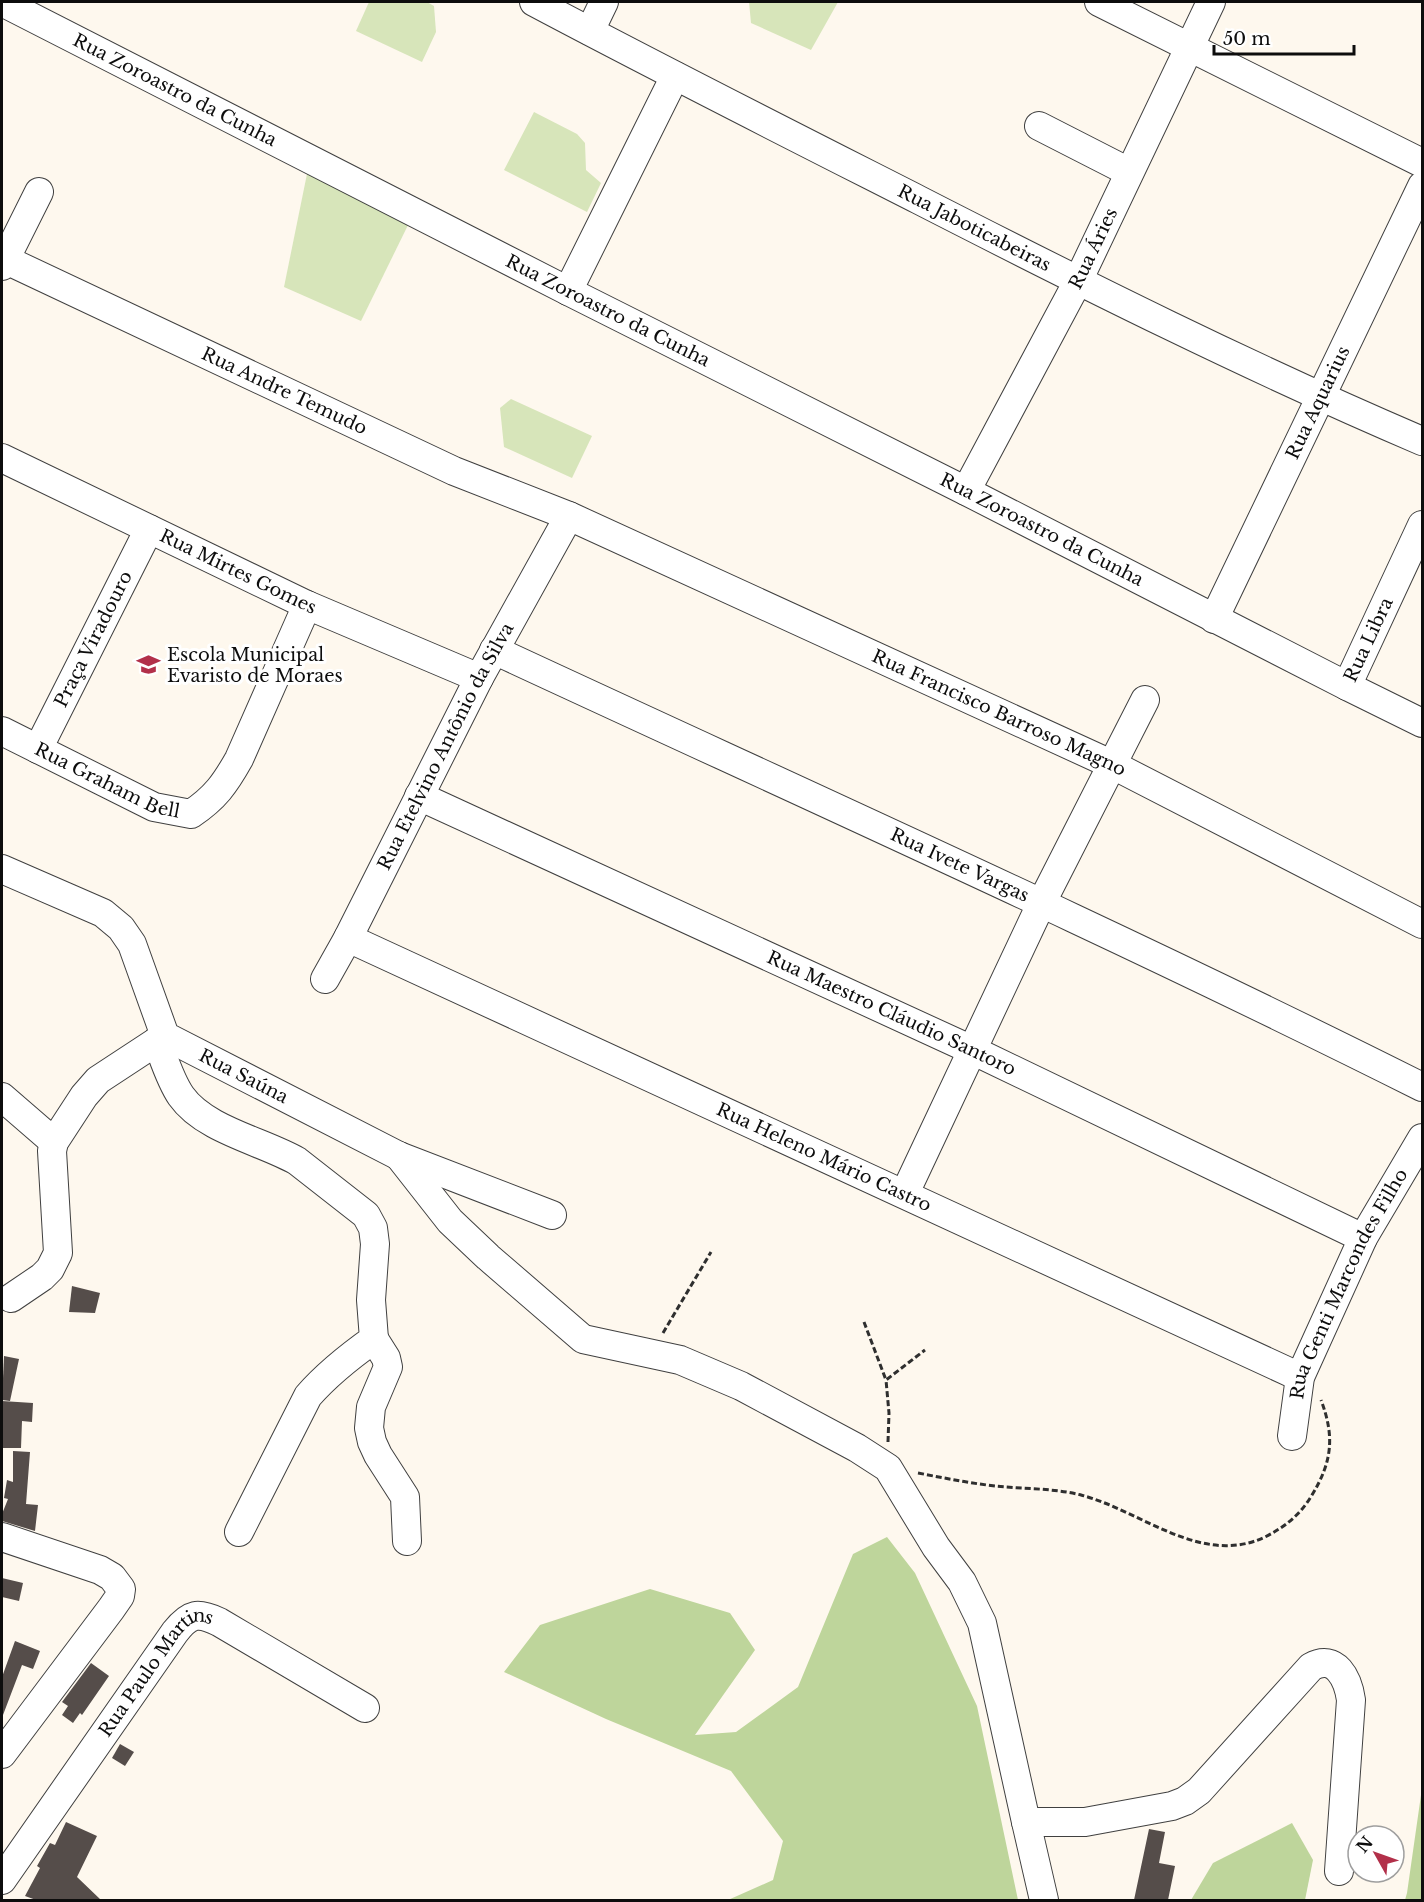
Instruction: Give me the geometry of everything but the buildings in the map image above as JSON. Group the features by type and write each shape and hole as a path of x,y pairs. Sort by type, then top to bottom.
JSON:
{"street":[{"name":"Rua Zoroastro da Cunha","path":"2,2 966,491 1214,620"},
{"name":"Rua Jaboticabeiras","path":"534,2 1078,281 1320,398 1422,441"},
{"path":"590,31 604,2"},
{"path":"1099,2 1422,163"},
{"name":"Rua Áries","path":"966,491 1078,281 1211,2"},
{"path":"568,291 675,76"},
{"path":"1039,126 1129,172"},
{"name":"Rua Aquarius","path":"1214,620 1422,186"},
{"path":"3,261 39,192"},
{"name":"Rua Andre Temudo","path":"3,261 454,471 569,516"},
{"name":"Rua Mirtes Gomes","path":"2,458 307,606 479,678"},
{"name":"Rua Etelvino Antônio da Silva","path":"325,979 348,938 479,678 569,516"},
{"name":"Rua Francisco Barroso Magno","path":"569,516 1113,765 1422,924"},
{"name":"Rua Libra","path":"1214,620 1347,686 1422,525"},
{"name":"Praça Viradouro","path":"38,749 149,529"},
{"name":"Rua Graham Bell","path":"2,731 154,807 191,814 207,804 218,793 239,759 307,606"},
{"name":"Rua Ivete Vargas","path":"494,650 1315,1033 1422,1087"},
{"path":"1347,686 1422,723"},
{"path":"905,1193 1041,904 1145,700"},
{"name":"Rua Maestro Cláudio Santoro","path":"418,796 972,1050 1363,1238"},
{"path":"2,869 103,913 122,928 132,944 174,1083 193,1110 208,1120 291,1158 366,1215 373,1228 375,1244 371,1300 374,1338 388,1366 371,1407 369,1428 378,1455 405,1497 407,1541"},
{"name":"Rua Heleno Mário Castro","path":"348,938 1300,1377"},
{"path":"11,1298 42,1277 50,1269 58,1253 52,1151 54,1142 84,1096 98,1080 161,1038"},
{"name":"Rua Saúna","path":"161,1038 399,1156 552,1215"},
{"path":"2,1097 54,1142"},
{"name":"Rua Genti Marcondes Filho","path":"1292,1437 1300,1377 1363,1238 1422,1138"},
{"path":"399,1156 450,1221 583,1339 680,1360 741,1386 857,1448 888,1468 936,1547 962,1582 982,1623 1044,1900"},
{"path":"239,1532 308,1396 328,1374 374,1338"},
{"path":"2,1537 100,1570 112,1577 121,1589 120,1596 111,1609 2,1754"},
{"name":"Rua Paulo Martins","path":"3,1874 175,1632 191,1617 205,1615 219,1622 365,1708"},
{"path":"1026,1822 1085,1822 1172,1806 1185,1801 1199,1791 1311,1667 1319,1662 1330,1663 1341,1672 1348,1685 1351,1700 1339,1871"}],"path":[{"path":"653,1353 711,1252"},
{"path":"864,1322 886,1380 889,1413 888,1468 993,1486 1080,1495 1113,1506 1206,1545 1240,1546 1273,1533 1291,1522 1304,1509 1326,1472 1331,1440 1327,1416 1315,1389 1300,1377"},
{"path":"886,1380 925,1350"}],"green space":[{"path":"369,2 427,2 434,6 436,32 422,62 356,31"},
{"path":"749,2 838,2 811,50 751,23"},
{"path":"534,112 577,134 585,143 586,170 601,183 587,212 504,170"},
{"path":"308,169 410,221 361,321 284,287"},
{"path":"511,399 592,436 572,478 504,447 500,408"},
{"path":"887,1537 915,1573 977,1706 1018,1900 728,1900 773,1880 783,1841 731,1771 606,1719 504,1672 540,1625 650,1589 730,1613 755,1650 695,1735 736,1732 798,1687 853,1554"},
{"path":"1421,1795 1422,1900 1405,1900 1407,1893"},
{"path":"1292,1823 1313,1860 1305,1900 1191,1900 1213,1863"}],"place":[{"name":"Escola Municipal Evaristo de Moraes","path":"149,665"}]}
